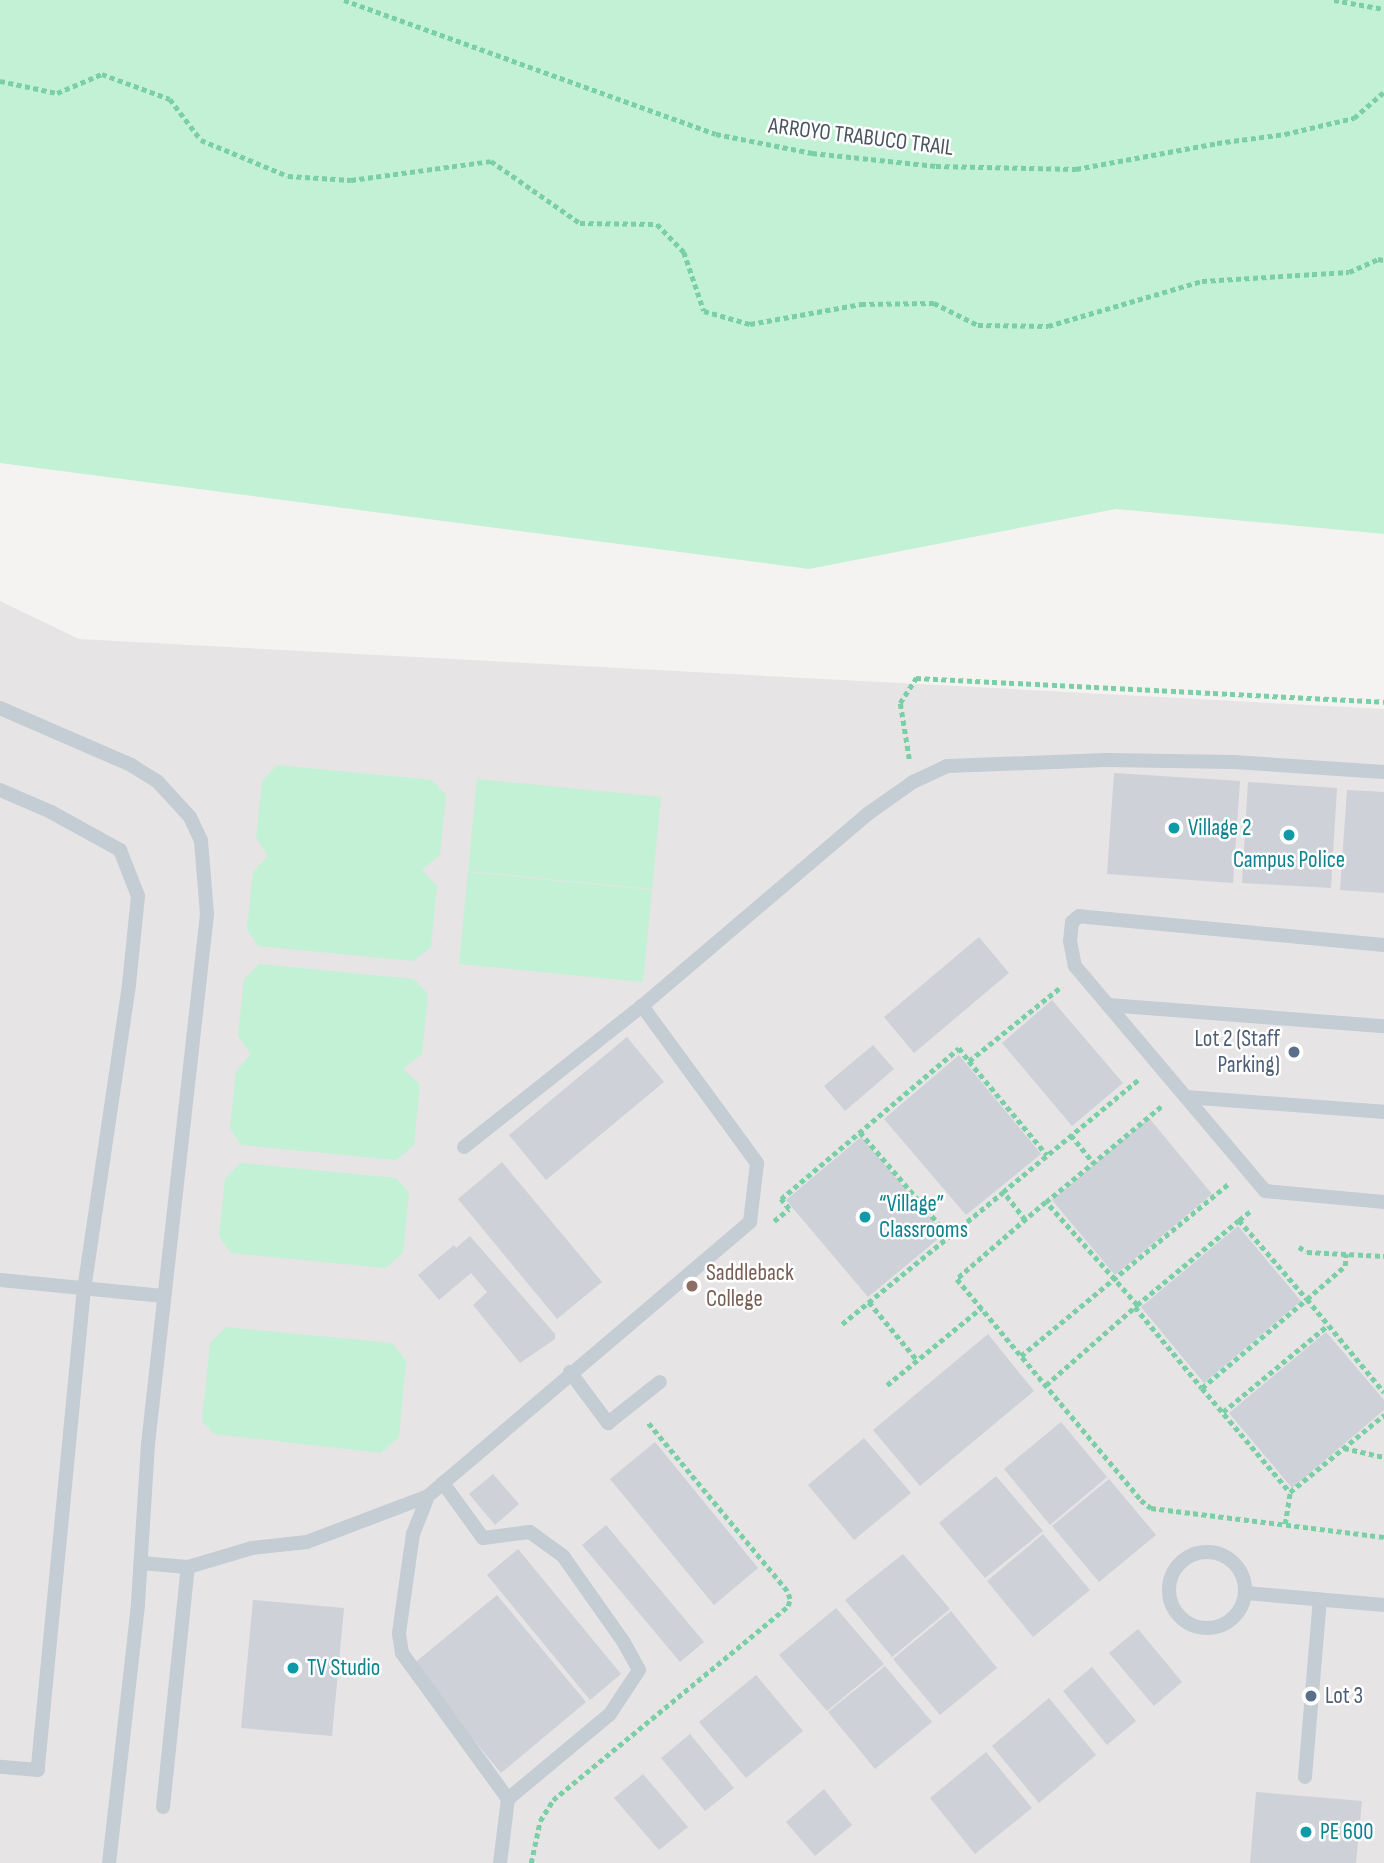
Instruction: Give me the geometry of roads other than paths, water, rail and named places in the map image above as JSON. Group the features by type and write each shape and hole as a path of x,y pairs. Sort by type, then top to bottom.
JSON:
{"lane":[{"path":"0,708 131,765 157,780 190,817 201,841 207,914 163,1296 148,1444 141,1563 109,1863"},
{"path":"464,1147 642,1006 869,813 912,782 948,766 1105,760 1234,762 1384,772"},
{"path":"0,790 51,812 120,850 138,897 129,985 84,1288 38,1770 0,1767"},
{"path":"1384,945 1079,916 1072,922 1071,932 1075,966 1265,1191 1384,1202"},
{"path":"1108,1004 1384,1026"},
{"path":"141,1563 188,1567 252,1548 307,1542 428,1496 570,1372 750,1222 757,1163 642,1006"},
{"path":"1186,1097 1384,1112"},
{"path":"0,1280 163,1296"},
{"path":"570,1372 608,1423 660,1382"},
{"path":"443,1483 483,1538 530,1532 563,1556 623,1641 639,1670 610,1714 508,1800 500,1863"},
{"path":"428,1496 413,1534 399,1633 402,1653 508,1800"},
{"path":"1213,1551 1226,1556 1238,1566 1244,1578 1246,1593 1242,1606 1225,1624 1199,1628 1177,1614 1168,1591 1170,1578 1185,1558 1198,1552 1213,1551"},
{"path":"163,1807 188,1567"},
{"path":"1246,1593 1384,1605"},
{"path":"1305,1777 1320,1600"}],"place":[{"name":"Village 2","path":"1174,828"},
{"name":"Campus Police","path":"1289,835"},
{"name":"Lot 2 (Staff Parking)","path":"1294,1052"},
{"name":"“Village” Classrooms","path":"865,1217"},
{"name":"Saddleback College","path":"692,1286"},
{"name":"TV Studio","path":"293,1668"},
{"name":"Lot 3","path":"1311,1696"},
{"name":"PE 600","path":"1306,1832"}]}
